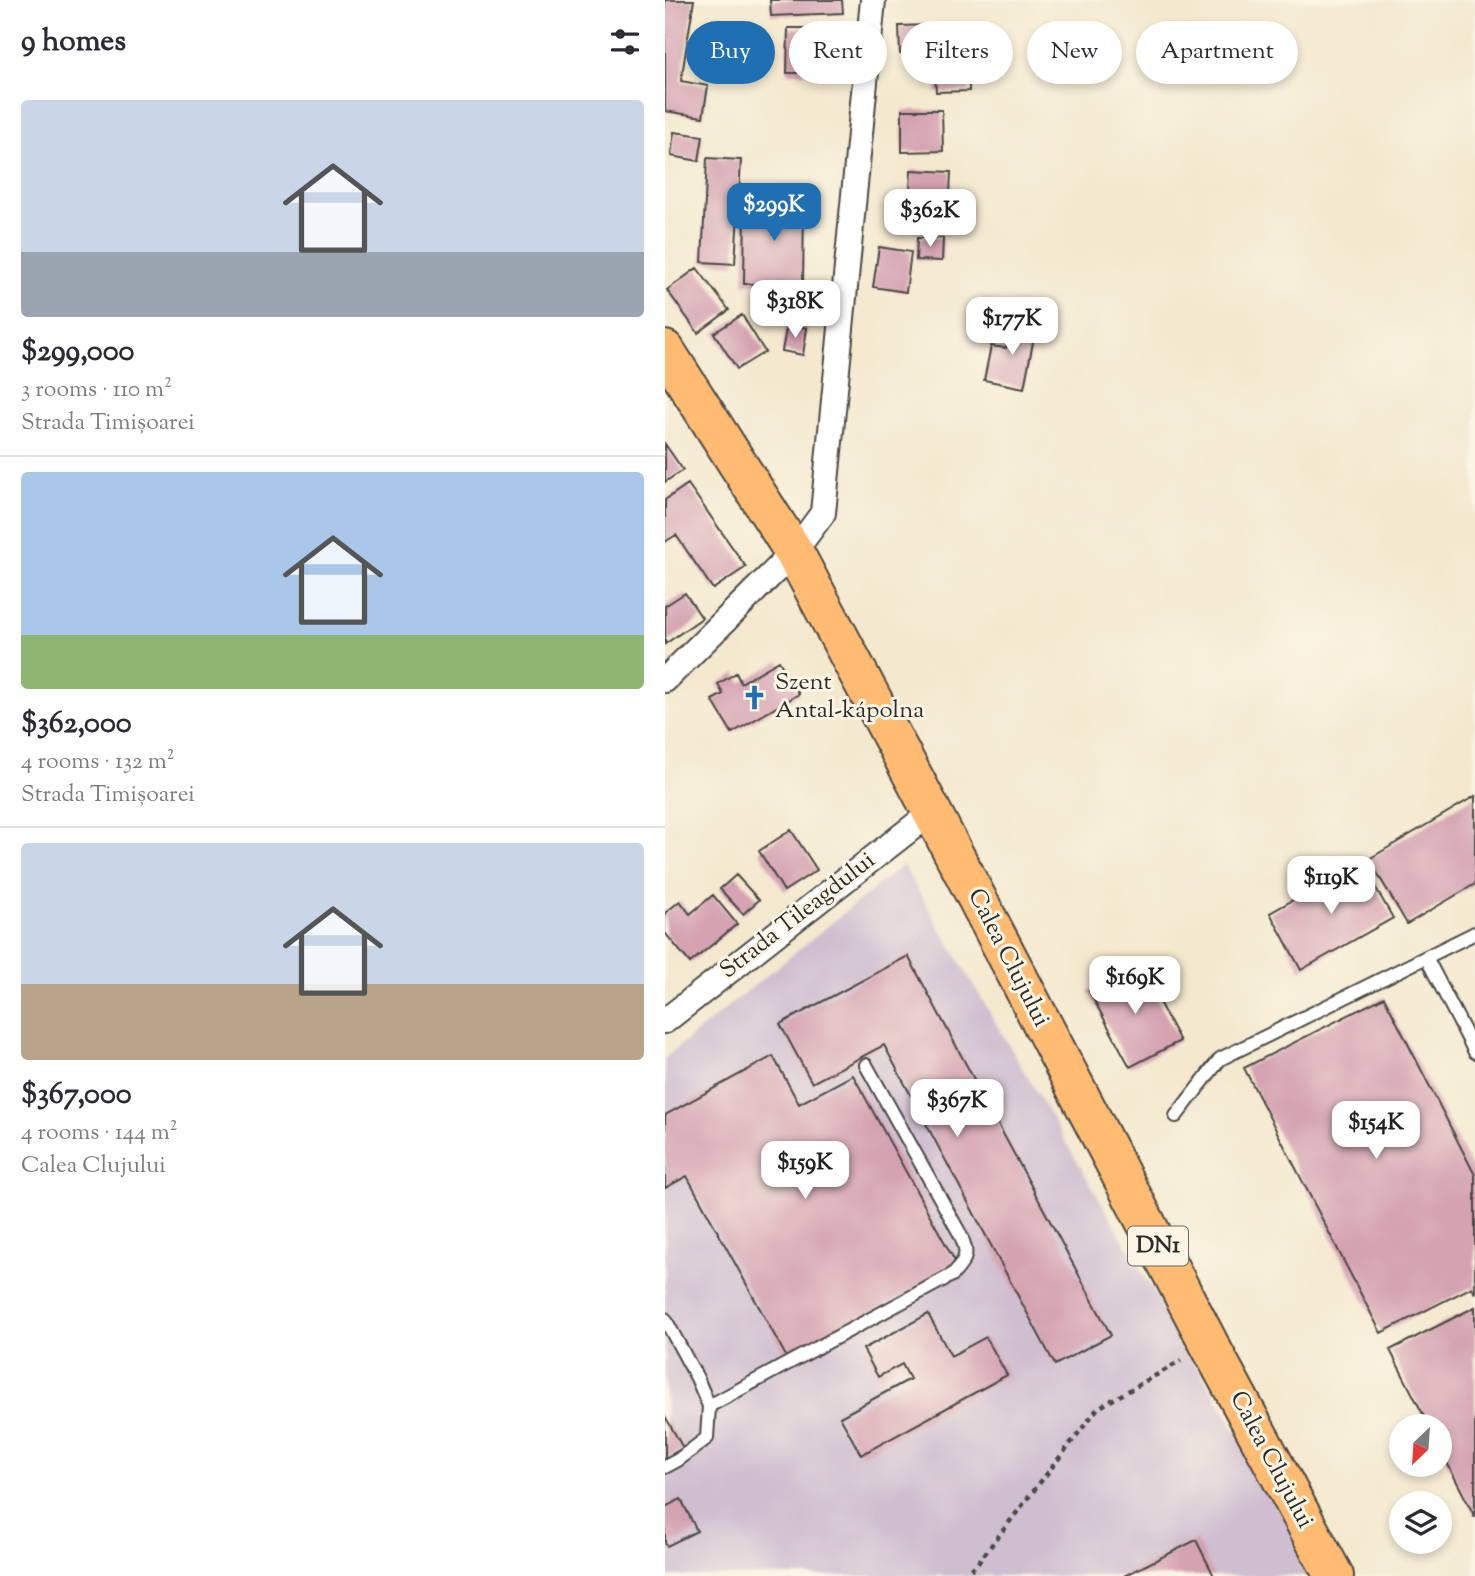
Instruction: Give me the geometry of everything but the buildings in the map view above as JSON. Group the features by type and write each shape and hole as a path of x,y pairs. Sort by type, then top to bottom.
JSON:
{"main road":[{"name":"Calea Clujului","path":"665,350 794,552 1333,1576"}],"street":[{"path":"665,680 794,552 824,513 873,0"},
{"name":"Strada Tileagdului","path":"665,1021 932,812"}],"lane":[{"path":"1176,1115 1220,1059 1475,933"},
{"path":"1426,957 1475,1052"},
{"path":"709,1406 952,1275 967,1257 960,1232 866,1065"},
{"path":"665,1321 697,1378 709,1406 707,1438 665,1467"}],"path":[{"path":"963,1576 977,1565 1098,1408 1209,1344"}],"shaded area":[{"path":"903,865 1321,1576 665,1576 665,1058"}],"place":[{"name":"Szent Antal-kápolna","path":"755,697"}]}
